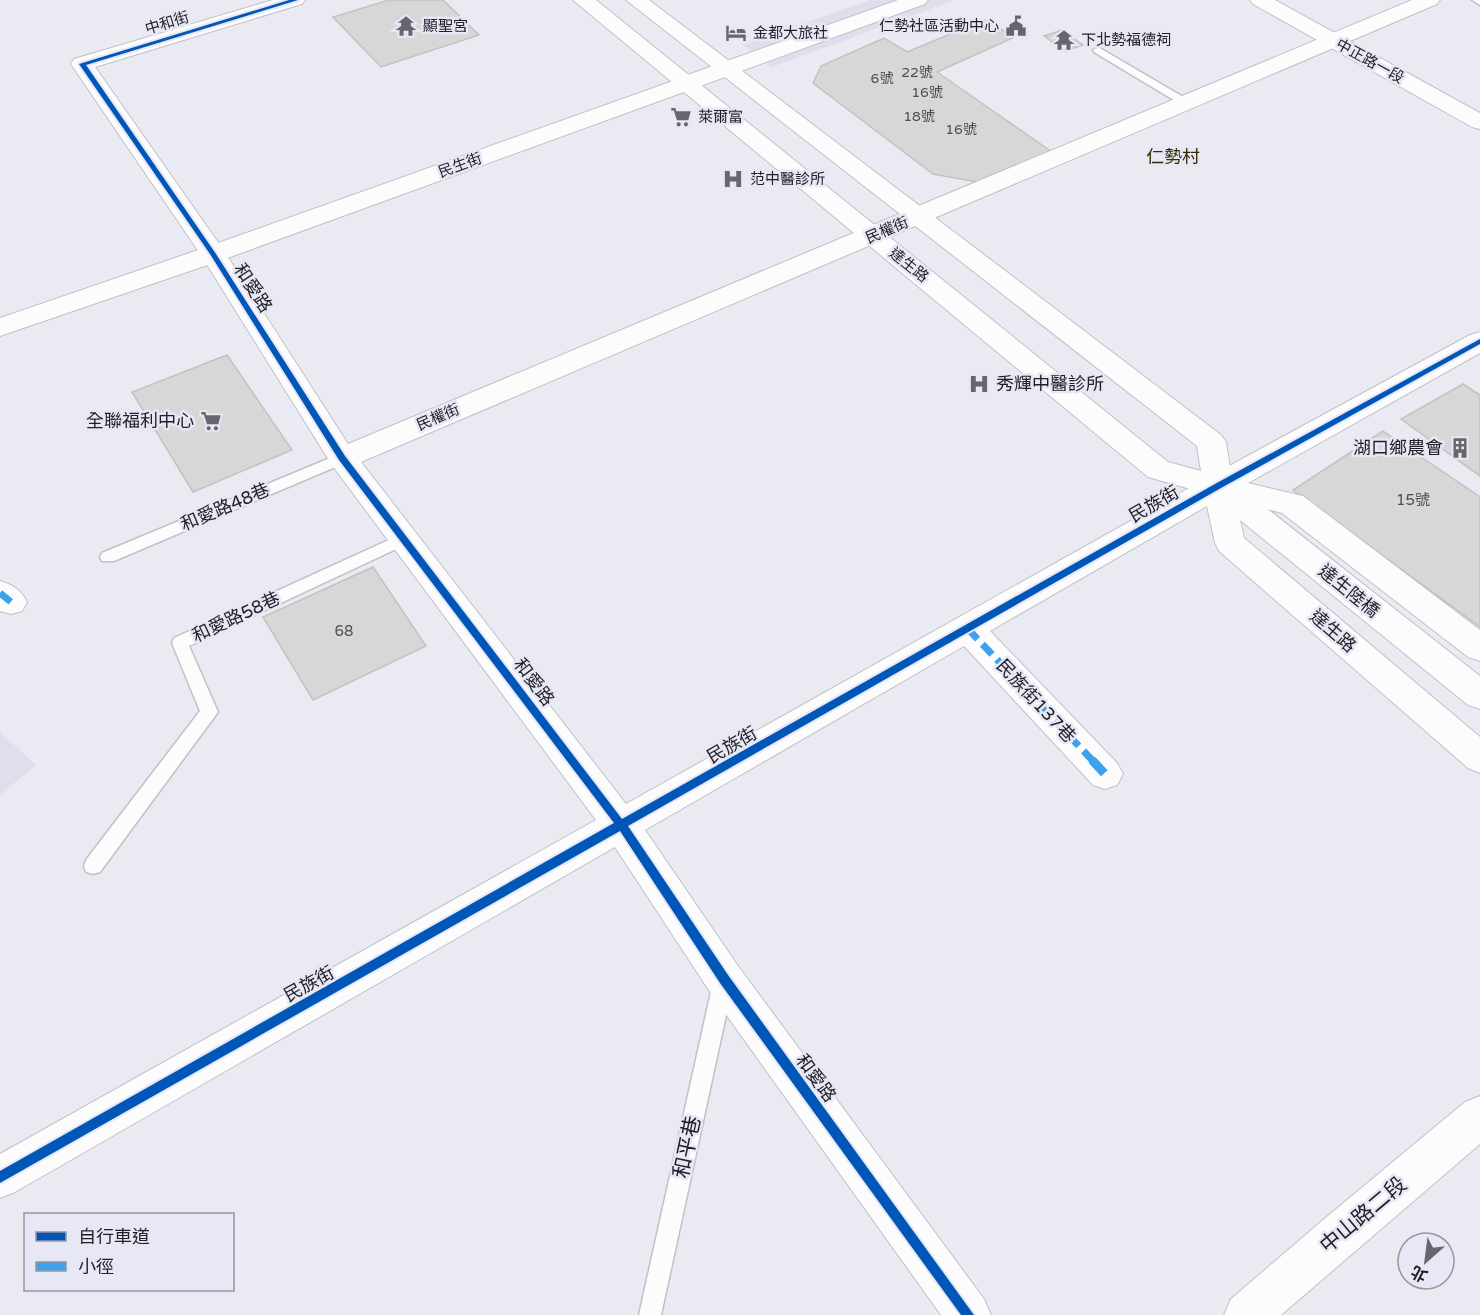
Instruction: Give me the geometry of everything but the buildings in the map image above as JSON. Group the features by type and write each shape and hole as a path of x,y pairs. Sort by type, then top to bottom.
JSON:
{"street":[{"name":"中和街","path":"82,64 295,0"},
{"name":"達生路","path":"583,0 1158,470 1292,504 1480,648"},
{"name":"達生路","path":"636,0 1211,442 1230,543 1480,758"},
{"name":"民生街","path":"0,327 213,255 918,0"},
{"name":"中正路一段","path":"1260,0 1480,122"},
{"name":"民權街","path":"342,458 1430,0"},
{"name":"和愛路","path":"82,64 213,255 342,458 622,826 724,979 968,1315"},
{"name":"民族街","path":"0,1177 1218,486 1480,341"},
{"name":"達生陸橋","path":"1218,486 1480,695"},
{"name":"民族街137巷","path":"968,629 1105,774"},
{"name":"中山路二段","path":"1247,1315 1338,1235 1480,1117"}],"lane":[{"path":"1098,50 1186,103"},
{"name":"和愛路48巷","path":"108,557 342,458"},
{"name":"和愛路58巷","path":"93,866 209,712 180,643 404,539"},
{"name":"和平巷","path":"650,1315 724,979"}],"shaded area":[{"path":"870,0 955,0 772,67 743,45"},
{"path":"0,732 36,765 0,795"}],"marked path":[{"path":"0,593 11,602"},
{"path":"968,629 1105,774"}],"cycle path":[{"path":"295,0 82,64 213,254 342,458 622,826 724,979 968,1315"},
{"path":"0,1177 1218,486 1480,341"}],"place":[{"name":"顯聖宮","path":"406,26"},
{"name":"仁勢社區活動中心","path":"1016,26"},
{"name":"金都大旅社","path":"736,33"},
{"name":"下北勢福德祠","path":"1064,40"},
{"name":"萊爾富","path":"681,117"},
{"name":"范中醫診所","path":"733,179"},
{"name":"秀輝中醫診所","path":"979,384"},
{"name":"全聯福利中心","path":"211,421"},
{"name":"湖口鄉農會","path":"1460,448"}],"district":[{"name":"仁勢村","path":"1173,157"}]}
